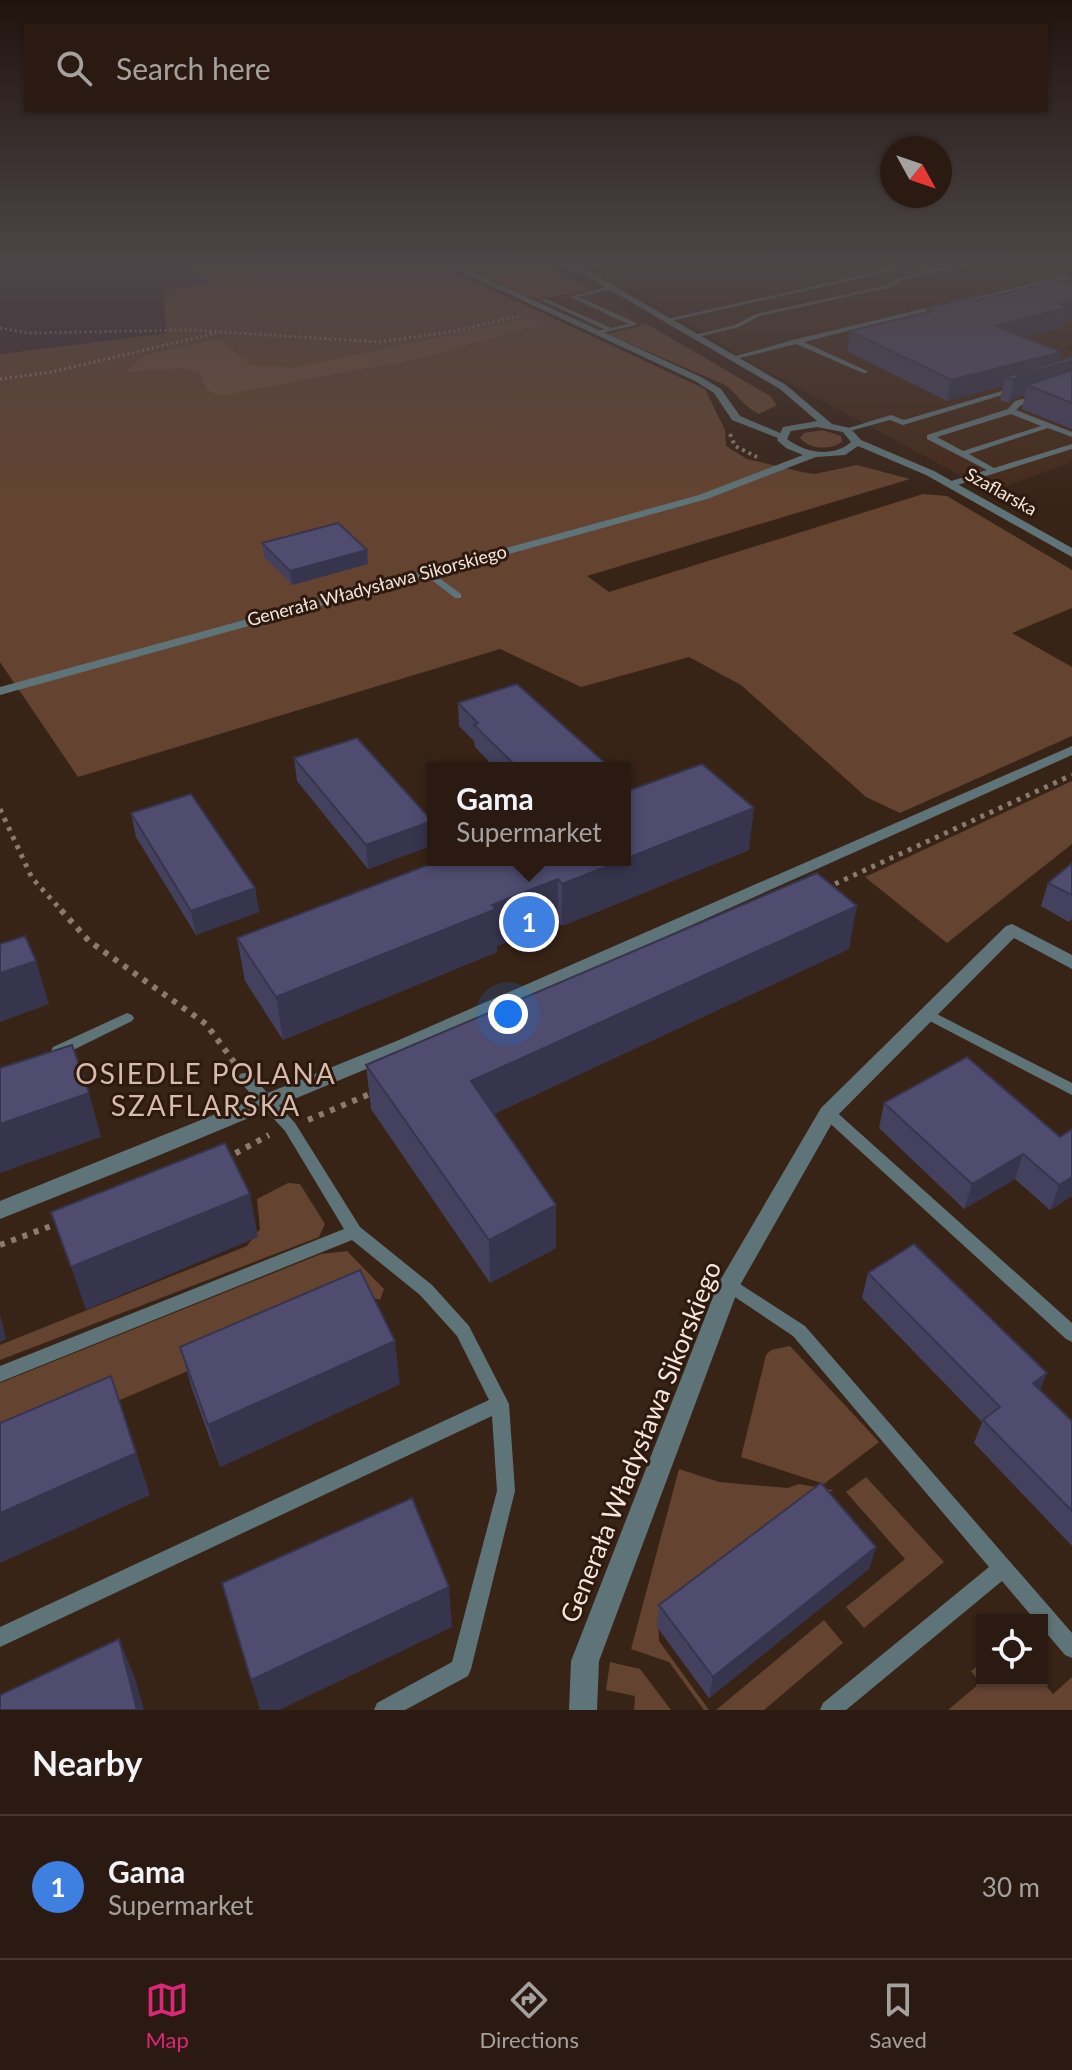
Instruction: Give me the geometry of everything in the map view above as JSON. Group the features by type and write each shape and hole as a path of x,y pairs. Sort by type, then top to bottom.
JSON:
{"street":[{"path":"628,343 707,384 722,395 727,406 743,422 782,436 791,447 815,454"},
{"path":"706,343 798,399 828,425"},
{"path":"782,436 795,426 798,399"},
{"path":"727,406 761,421 795,426 828,425 846,430 857,442 843,452"},
{"name":"Szaflarska","path":"857,442 951,484 1072,553"},
{"name":"Generała Władysława Sikorskiego","path":"753,480 791,447"},
{"name":"Szaflarska","path":"815,454 843,452 911,465"},
{"name":"Generała Władysława Sikorskiego","path":"0,691 753,480 815,454"},
{"path":"0,1210 267,1105 492,1009 1072,750"},
{"name":"Generała Władysława Sikorskiego","path":"583,1710 585,1661 729,1284 828,1113 1012,930 1072,963"}],"lane":[{"path":"732,358 788,343"},
{"path":"799,343 865,372"},
{"path":"846,430 891,417 903,423 1028,386"},
{"path":"994,471 930,437 1011,411 1018,403 1045,395"},
{"path":"1011,411 1072,435"},
{"path":"962,454 1048,426"},
{"path":"951,484 1072,446"},
{"path":"427,572 458,596"},
{"path":"927,1014 1072,1090"},
{"path":"39,1058 78,1044 127,1018"},
{"path":"245,1078 290,1127 354,1232 426,1290 463,1331 500,1404 506,1491 461,1669 384,1710"},
{"path":"828,1113 1072,1334"},
{"path":"0,1374 354,1232"},
{"path":"729,1284 799,1331 1072,1648"},
{"path":"0,1637 500,1404"},
{"path":"830,1710 1003,1568"}],"path":[{"path":"0,379 52,372 178,343"},
{"path":"732,430 730,434 735,446 761,458"},
{"path":"816,893 1072,775"},
{"path":"0,809 32,878 89,941 206,1024 245,1078"},
{"path":"219,1161 257,1139 374,1092"},
{"path":"0,1245 71,1218"}],"shaded area":[{"path":"0,343 89,343 0,354"},
{"path":"89,343 606,343 705,389 725,430 726,446 747,459 815,474 857,465 910,479 587,576 609,592 923,494 947,496 1072,570 1072,608 1012,633 1072,667 1072,736 900,813 866,797 741,685 689,657 581,687 500,649 78,777 0,662 0,354"},
{"path":"202,343 224,343 250,365 293,368 412,343 474,343 417,359 222,395 208,391 199,372 180,368 126,372 145,355"},
{"path":"628,343 679,343 770,396 777,405 759,414 725,385"},
{"path":"719,343 1072,343 1063,348 1072,352 1072,462 991,492"},
{"path":"823,430 841,436 842,442 820,448 800,438 804,433"},
{"path":"1072,781 1072,844 947,943 865,877"},
{"path":"288,1183 300,1184 325,1224 319,1237 0,1360 0,1345 247,1246 260,1229 257,1199"},
{"path":"347,1251 384,1289 380,1300 366,1295 0,1451 0,1383 321,1254"},
{"path":"790,1346 879,1442 824,1484 741,1457 766,1355 771,1350"},
{"path":"679,1469 719,1482 788,1488 799,1484 833,1490 658,1617 659,1641 709,1710 704,1710 669,1662 631,1649"},
{"path":"866,1477 944,1562 864,1628 846,1607 905,1559 846,1492"},
{"path":"824,1620 843,1643 764,1710 716,1710"},
{"path":"610,1662 640,1669 671,1710 634,1710 635,1696 606,1690"},
{"path":"1072,1677 1072,1710 948,1710 976,1686 1046,1686 1053,1694"}],"building":[{"path":"874,343 1038,343 1061,352 951,380"},
{"path":"1072,357 1072,361 1019,375 1014,380 1005,377"},
{"path":"1072,370 1072,403 1027,385"},
{"path":"338,523 367,550 290,571 262,543"},
{"path":"517,684 604,762 512,762 474,725 478,723 458,703"},
{"path":"357,738 427,815 427,823 366,845 294,758"},
{"path":"702,764 754,808 631,857 631,790"},
{"path":"191,794 255,888 191,911 131,813"},
{"path":"1072,863 1072,895 1048,883"},
{"path":"427,865 608,866 562,884 558,879 492,905 496,909 276,997 237,938"},
{"path":"817,873 857,906 471,1081 556,1205 489,1240 366,1065"},
{"path":"25,936 36,961 0,973 0,944"},
{"path":"72,1045 89,1093 0,1124 0,1068"},
{"path":"967,1057 1060,1137 1072,1129 1072,1177 1059,1185 1023,1154 972,1184 884,1103"},
{"path":"225,1143 250,1194 71,1267 51,1212"},
{"path":"914,1244 1047,1373 1033,1383 1072,1421 1072,1511 983,1420 1000,1407 868,1273"},
{"path":"360,1270 395,1341 208,1425 180,1347"},
{"path":"111,1376 136,1453 0,1513 0,1423"},
{"path":"821,1483 876,1547 713,1677 659,1605"},
{"path":"412,1498 449,1587 251,1680 222,1583"},
{"path":"119,1639 137,1710 0,1710 0,1695"}],"place":[{"name":"Gama","path":"529,922"}],"district":[{"name":"OSIEDLE POLANA SZAFLARSKA","path":"206,1090"}]}
